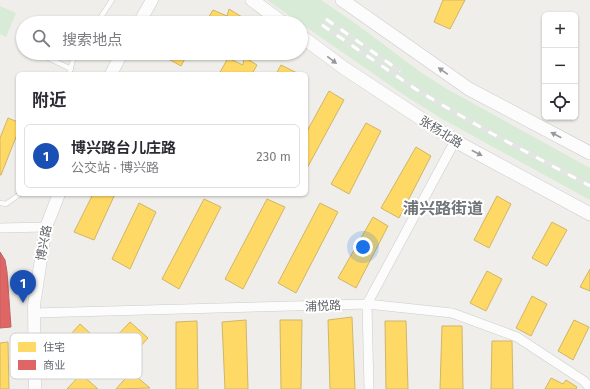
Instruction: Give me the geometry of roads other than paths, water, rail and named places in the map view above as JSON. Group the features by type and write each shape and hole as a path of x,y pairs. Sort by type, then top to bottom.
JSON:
{"main road":[{"path":"252,0 274,16"},
{"path":"342,0 469,89 590,153"},
{"name":"张杨北路","path":"308,41 344,68 455,141 590,214"}],"street":[{"path":"143,16 152,0"},
{"path":"112,72 118,60"},
{"path":"369,389 367,304 455,141"},
{"name":"博兴路","path":"35,333 34,305 46,227 58,196"},
{"path":"0,228 46,227"},
{"name":"浦悦路","path":"35,313 367,304 452,313 517,337 584,381 590,388"}],"lane":[{"path":"102,16 112,0"},
{"path":"52,60 71,69"},
{"path":"70,72 73,60"},
{"path":"0,203 6,204 17,196"}],"railway":[{"path":"326,19 400,71"},
{"path":"322,25 420,92 489,132 590,186"}],"place":[{"name":"博兴路台儿庄路","path":"23,303"}],"district":[{"name":"浦兴路街道","path":"443,208"}]}
